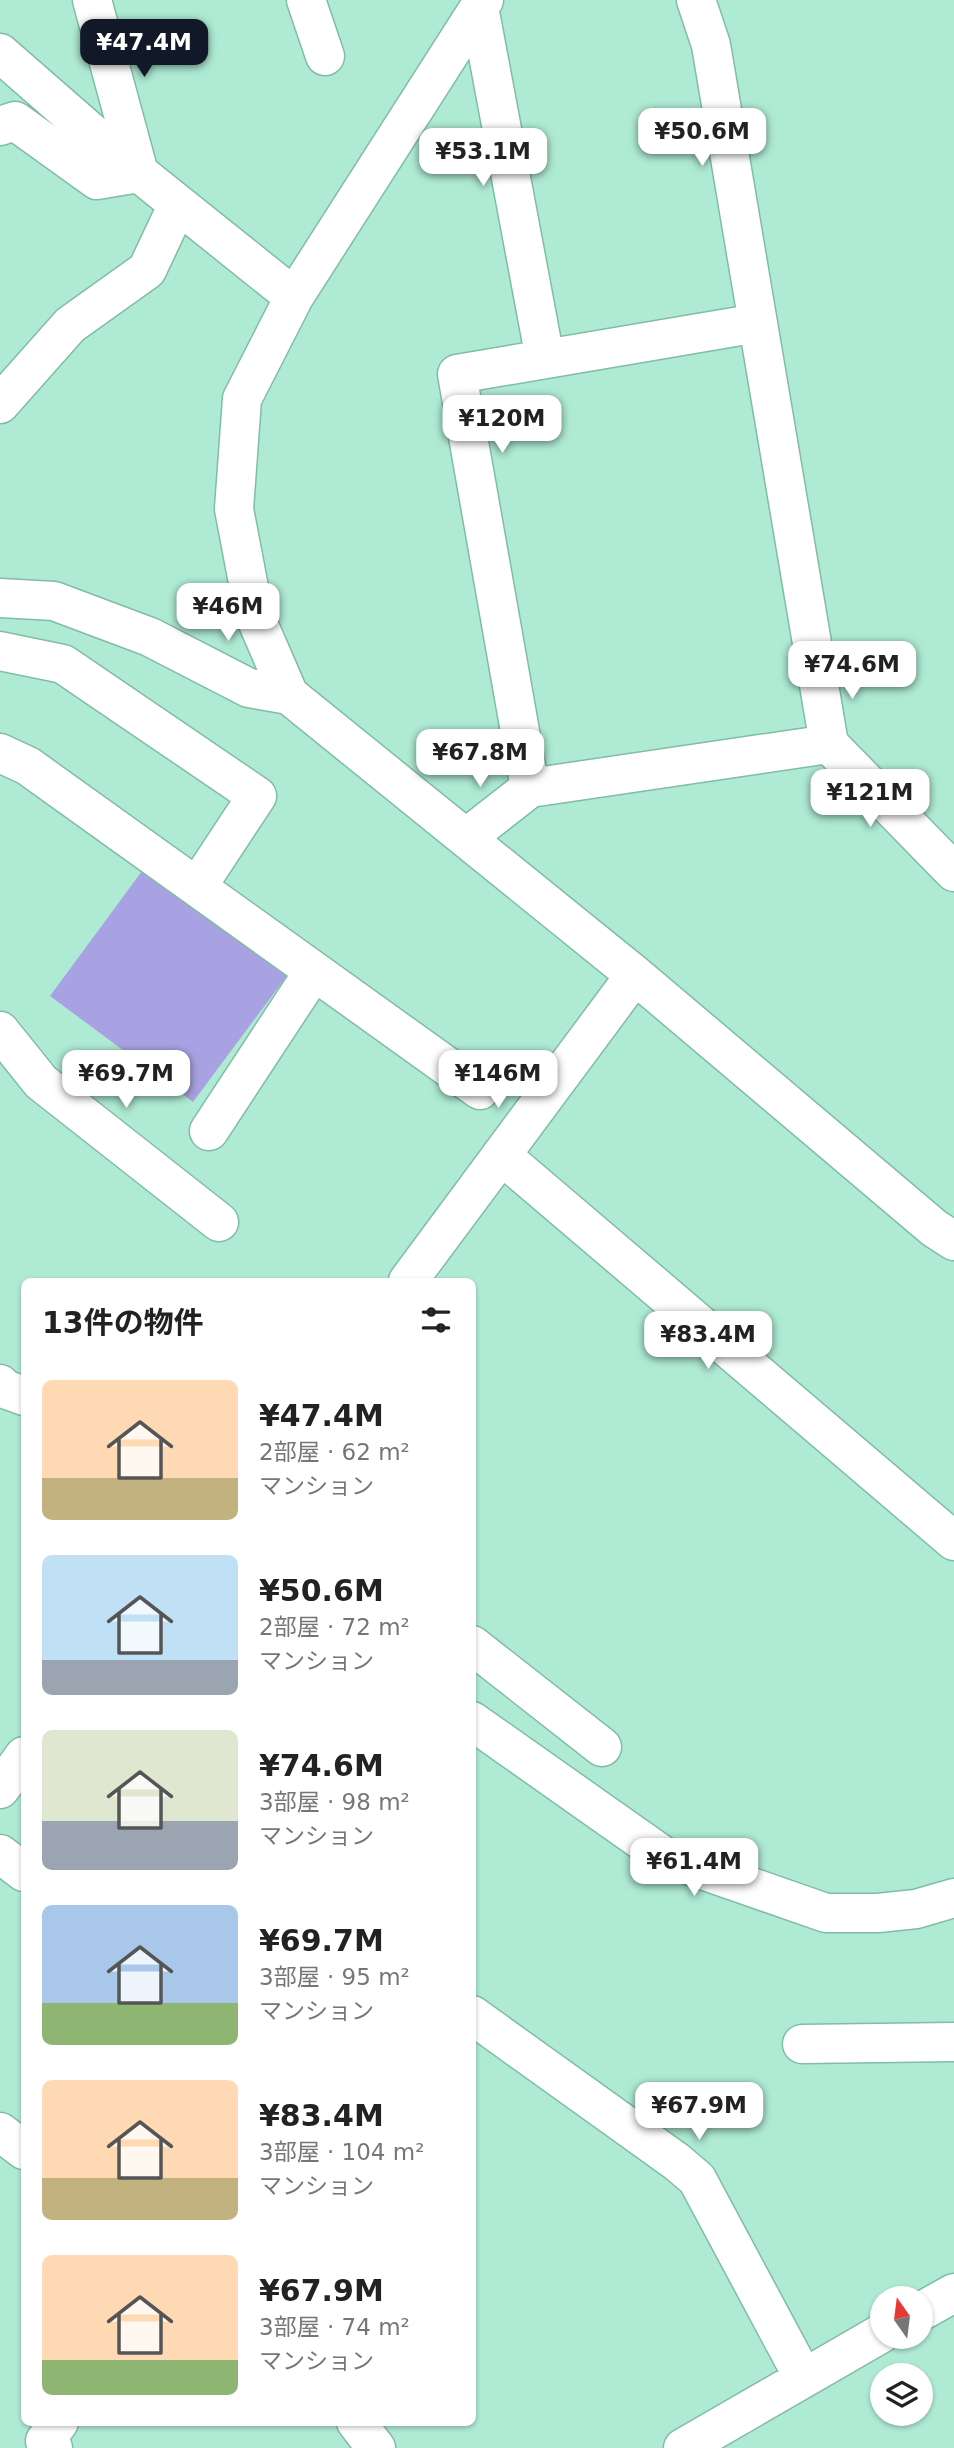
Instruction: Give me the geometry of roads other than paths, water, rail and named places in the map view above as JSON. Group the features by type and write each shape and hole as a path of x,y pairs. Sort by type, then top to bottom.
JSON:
{"street":[{"path":"92,0 139,173"},
{"path":"306,0 326,56"},
{"path":"696,0 711,45 829,744 954,872"},
{"path":"481,3 545,359"},
{"path":"481,3 294,296 242,399 234,509 254,614 289,695 635,975 934,1228 954,1241"},
{"path":"0,53 139,173 294,296"},
{"path":"0,125 15,121 97,180 139,173"},
{"path":"0,404 70,325 147,270 178,204"},
{"path":"530,788 457,374 758,323"},
{"path":"0,598 54,601 150,637 249,688 289,695"},
{"path":"0,651 63,664 257,796 197,887"},
{"path":"466,838 530,788 829,744"},
{"path":"0,753 28,766 480,1090"},
{"path":"209,1131 314,971"},
{"path":"410,1278 635,975"},
{"path":"0,1031 41,1082 219,1222"},
{"path":"501,1155 954,1541"},
{"path":"476,1648 602,1747"},
{"path":"476,1724 665,1857 826,1913 878,1913 916,1909 954,1898"},
{"path":"0,1789 21,1760"},
{"path":"0,1854 21,1870"},
{"path":"476,2018 697,2179 803,2377"},
{"path":"802,2044 954,2042"},
{"path":"0,2132 21,2148"},
{"path":"933,2305 954,2293"},
{"path":"683,2448 870,2340"},
{"path":"53,2448 46,2441 56,2426"},
{"path":"359,2426 376,2448"}]}
